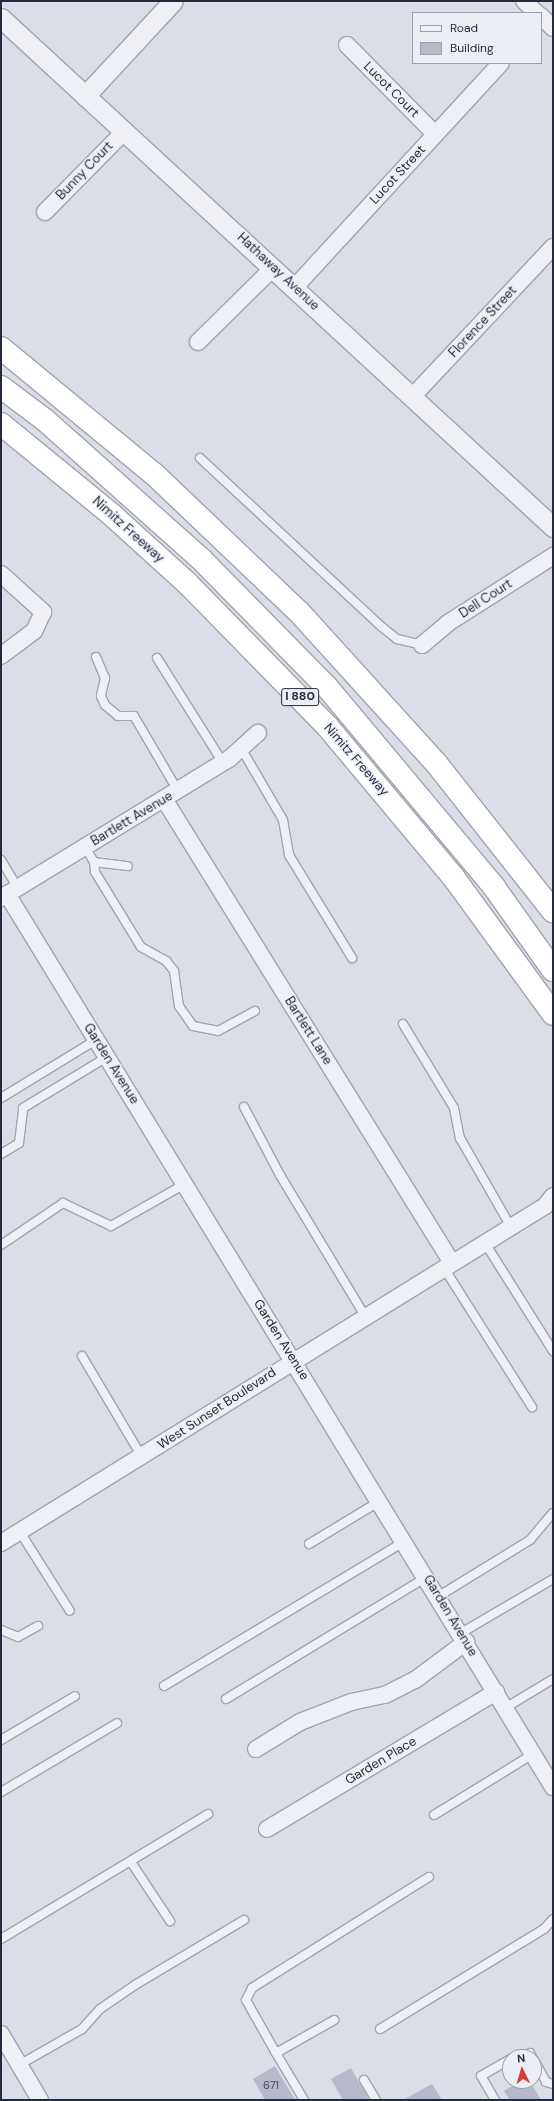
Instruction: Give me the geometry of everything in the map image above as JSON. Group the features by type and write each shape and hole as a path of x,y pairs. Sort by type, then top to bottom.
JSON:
{"highway":[{"path":"1,348 154,474 299,612 436,763 553,911"},
{"name":"I 880","path":"1,387 44,420 202,560 327,687 494,886 553,970"},
{"name":"Nimitz Freeway","path":"1,424 106,510 187,583 327,726 454,878 553,1014"}],"street":[{"path":"85,96 173,1"},
{"path":"524,1 536,12"},
{"name":"Hathaway Avenue","path":"1,18 272,268 295,287 553,527"},
{"name":"Lucot Court","path":"346,45 435,134"},
{"name":"Lucot Street","path":"295,287 500,64"},
{"name":"Bunny Court","path":"45,212 125,131"},
{"name":"Florence Street","path":"412,397 551,255"},
{"path":"198,342 272,268"},
{"name":"Dell Court","path":"422,645 448,623 553,556"},
{"path":"1,574 43,612 34,631 1,656"},
{"name":"Bartlett Avenue","path":"8,893 223,763 258,733"},
{"name":"Bartlett Lane","path":"164,800 448,1266"},
{"name":"Garden Avenue","path":"8,893 96,1040 464,1637 553,1787"},
{"name":"West Sunset Boulevard","path":"1,1543 142,1457 294,1360 545,1206 553,1196"},
{"path":"256,1749 300,1722 351,1702 384,1695 415,1680 464,1637"},
{"name":"Garden Place","path":"267,1829 496,1692"},
{"path":"1,2034 40,2100"}],"lane":[{"path":"200,458 382,627 397,639 422,645"},
{"path":"96,657 105,678 101,696 105,705 118,716 134,716 178,791"},
{"path":"157,658 223,763"},
{"path":"240,748 283,820 289,855 352,958"},
{"path":"85,847 94,862 95,872 141,947 166,961 174,971 179,1006 194,1026 218,1031 255,1011"},
{"path":"1,860 8,893"},
{"path":"94,862 128,866"},
{"path":"403,1024 454,1108 460,1138 511,1227"},
{"path":"1,1098 96,1040"},
{"path":"1,1154 18,1143 23,1108 107,1057"},
{"path":"244,1107 280,1176 366,1316"},
{"path":"1,1245 63,1203 111,1226 185,1184"},
{"path":"486,1243 553,1351"},
{"path":"448,1266 532,1407"},
{"path":"82,1356 142,1457"},
{"path":"309,1544 380,1501"},
{"path":"438,1596 530,1540 553,1513"},
{"path":"20,1532 70,1611"},
{"path":"164,1686 405,1541"},
{"path":"226,1699 427,1577"},
{"path":"464,1637 553,1579"},
{"path":"1,1630 18,1637 38,1626"},
{"path":"505,1708 553,1679"},
{"path":"1,1740 75,1696"},
{"path":"1,1792 117,1723"},
{"path":"434,1815 533,1754"},
{"path":"1,1938 131,1862 208,1814"},
{"path":"131,1862 170,1921"},
{"path":"304,2100 246,2000 252,1988 429,1877"},
{"path":"380,2029 544,1929 553,1919"},
{"path":"19,2065 82,2029 100,2009 135,1985 244,1920"},
{"path":"276,2053 334,2020"},
{"path":"495,2100 481,2076 502,2063"},
{"path":"542,2075 546,2082 553,2084"},
{"path":"364,2080 376,2100"}],"building":[{"path":"275,2066 295,2100 265,2100 253,2079"},
{"path":"351,2068 369,2100 343,2100 331,2079"},
{"path":"432,2084 442,2100 403,2100"},
{"path":"507,2089 535,2089 541,2100 510,2100 504,2091"}]}
